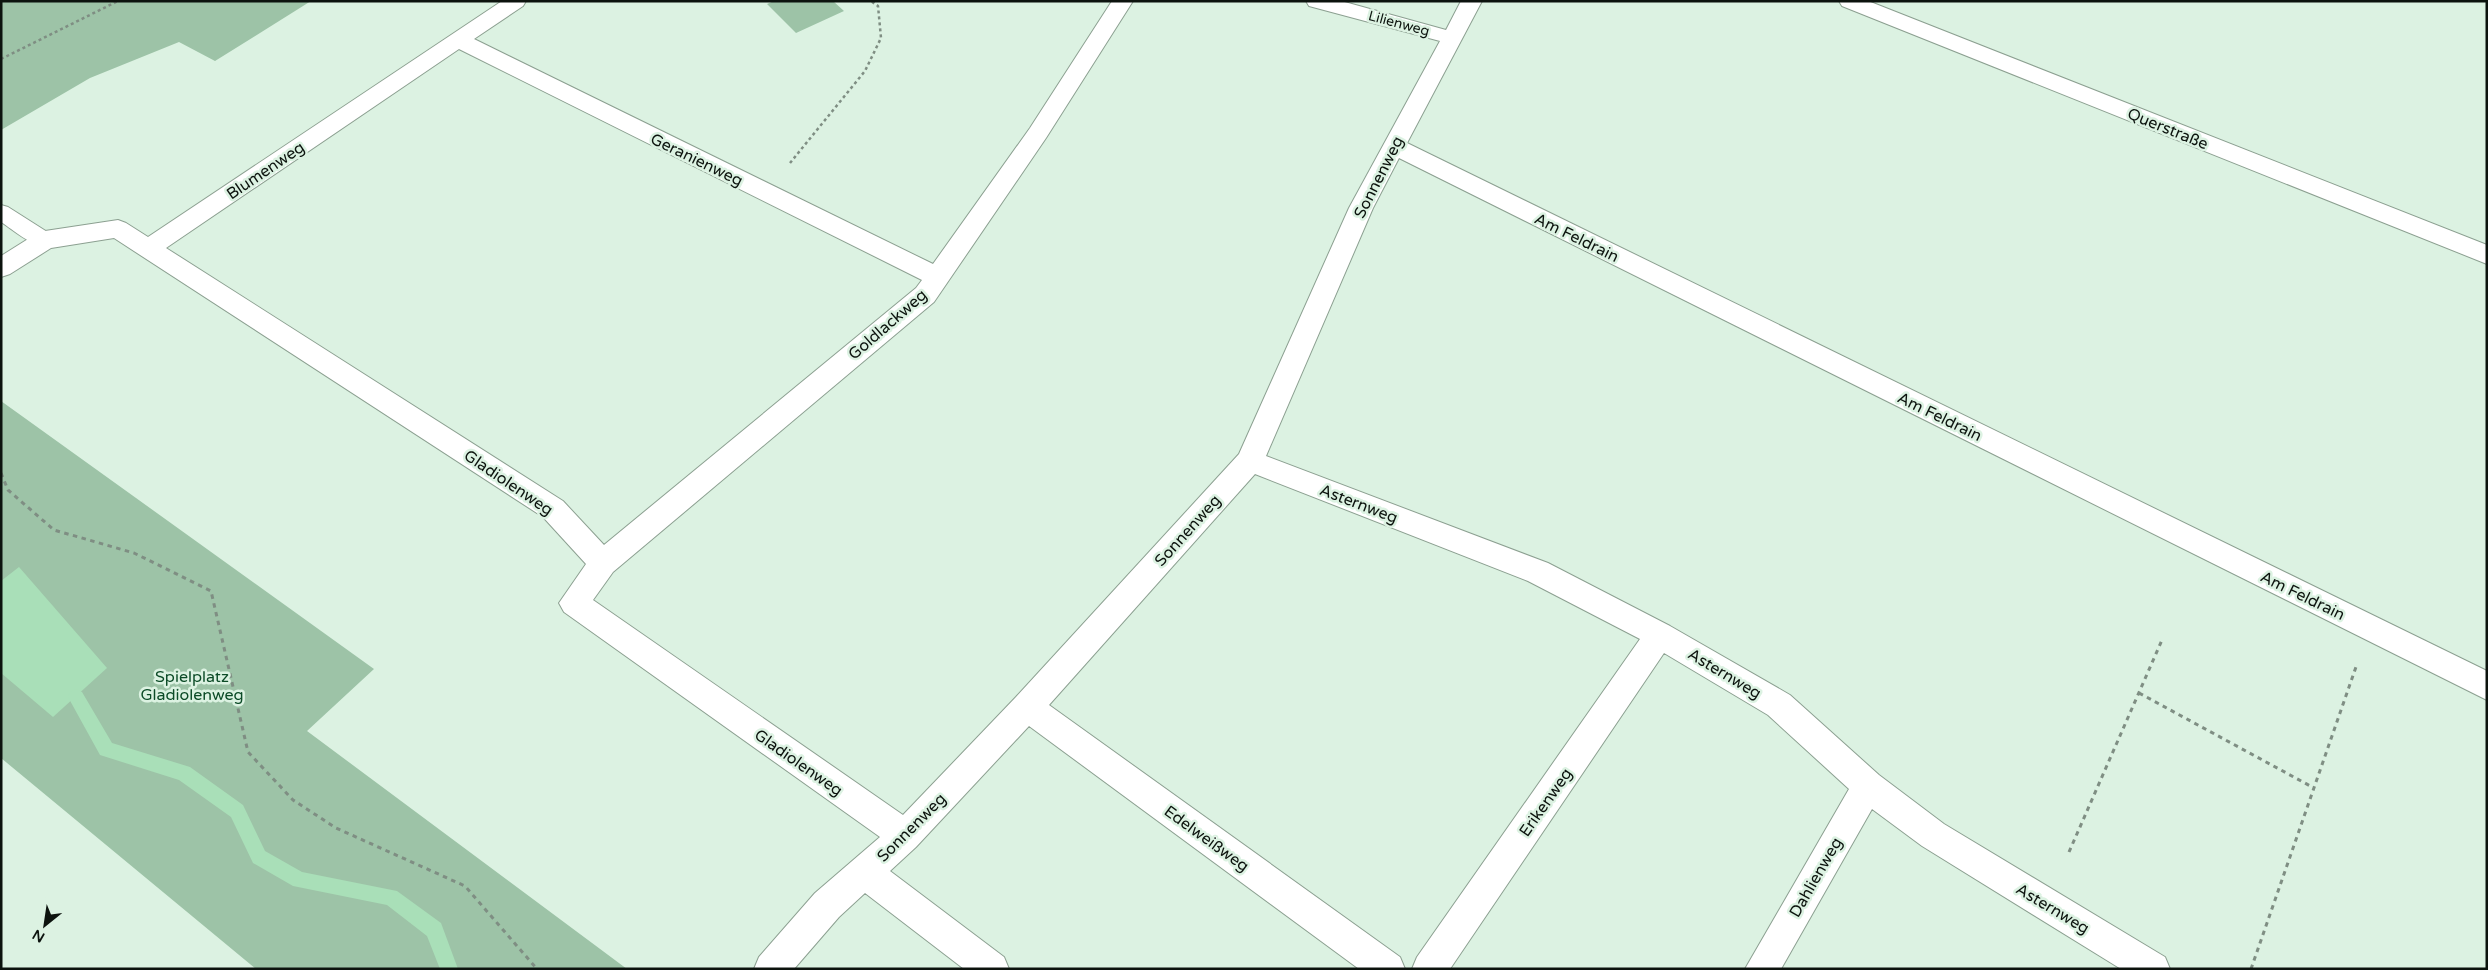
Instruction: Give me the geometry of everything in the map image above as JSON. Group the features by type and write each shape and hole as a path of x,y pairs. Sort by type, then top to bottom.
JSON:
{"street":[{"name":"Blumenweg","path":"148,249 516,1"},
{"name":"Goldlackweg","path":"603,563 925,295 1038,133 1124,1"},
{"name":"Lilienweg","path":"1316,1 1452,38"},
{"name":"Sonnenweg","path":"771,969 827,905 905,836 1027,707 1250,461 1361,208 1472,1"},
{"name":"Querstraße","path":"1849,1 2487,255"},
{"name":"Geranienweg","path":"458,40 937,278"},
{"name":"Am Feldrain","path":"1393,146 2487,686"},
{"path":"1,268 45,240 118,229 148,249"},
{"name":"Gladiolenweg","path":"148,249 553,509 603,563 574,603 905,836"},
{"name":"Asternweg","path":"1250,461 1538,572 1660,635 1779,705 1868,786 1933,835 2153,969"},
{"name":"Erikenweg","path":"1430,969 1660,635"},
{"name":"Edelweißweg","path":"1027,707 1388,969"},
{"name":"Dahlienweg","path":"1762,969 1868,786"},
{"path":"864,872 992,969"}],"lane":[{"path":"1,212 45,240"}],"path":[{"path":"1,59 118,1"},
{"path":"765,193 865,71 881,38 878,6 871,1"},
{"path":"1,473 8,490 54,530 134,553 211,591 248,752 293,800 336,828 465,886 537,969"},
{"path":"2251,969 2369,628"},
{"path":"2069,852 2162,640"},
{"path":"2139,693 2314,788"}],"green space":[{"path":"1,1 311,1 215,61 179,42 90,78 1,130"},
{"path":"774,1 833,1 844,11 796,33 767,4"},
{"name":"Spielplatz Gladiolenweg","path":"1,401 374,669 307,731 627,969 256,969 1,758"}],"shaded area":[{"path":"19,567 107,668 53,717 1,673 1,581"}],"waterway":[{"path":"76,697 106,749 184,773 237,811 259,857 299,880 391,897 434,930 449,969"}]}
